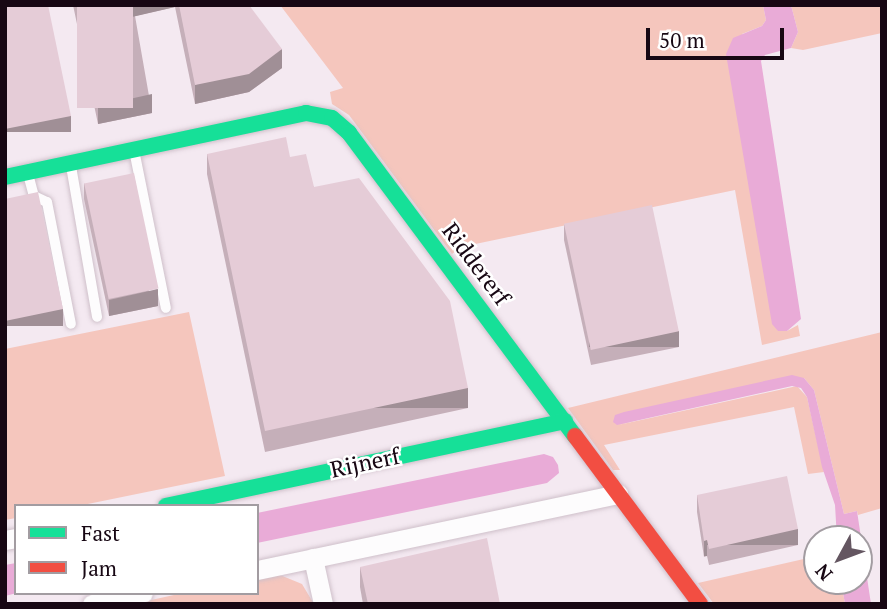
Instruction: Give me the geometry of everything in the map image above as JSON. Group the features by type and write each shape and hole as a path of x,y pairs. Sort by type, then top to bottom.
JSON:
{"street":[{"name":"Riddererf","path":"5,177 306,113 332,118 349,133 700,604"},
{"name":"Rijnerf","path":"175,504 565,421"},
{"path":"259,570 618,494"},
{"path":"313,558 323,604"},
{"path":"92,604 134,595"}],"lane":[{"path":"134,150 166,307"},
{"path":"70,163 97,317"},
{"path":"27,172 34,196 47,202 71,324"}],"shaded area":[{"path":"280,5 763,5 766,20 762,26 742,34 778,331 787,331 798,325 800,336 762,345 735,190 461,247 452,254 349,115 332,104 330,92 343,88"},
{"path":"763,5 791,5 798,32 791,48 765,55 761,61 801,319 787,331 778,331 772,324 726,54 733,38 762,26 766,20"},
{"path":"791,5 882,5 882,33 803,50 791,48 798,32"},
{"path":"189,312 225,476 88,504 14,504 14,518 5,520 5,349"},
{"path":"882,332 882,508 858,515 857,511 844,514 814,390 804,378 618,425 797,386 807,397 824,472 808,474 794,407 604,445 620,470 613,470 568,408"},
{"path":"792,375 804,378 814,390 844,514 857,511 859,525 836,525 835,505 822,467 807,397 801,388 792,386 617,425 613,422 615,415"},
{"path":"544,454 553,457 558,465 559,473 547,483 259,543 259,513"},
{"path":"803,559 803,595 843,595 845,604 714,604 698,583"},
{"path":"14,563 14,594 5,596 5,565"},
{"path":"280,575 302,584 314,604 133,604 174,595 259,595 259,578"},
{"path":"843,595 870,595 871,604 845,604"}],"building":[{"path":"5,5 48,5 71,116 5,129"},
{"path":"77,5 133,5 133,108 77,108"},
{"path":"179,5 249,5 282,49 249,74 195,85"},
{"path":"286,137 290,157 306,154 314,187 359,178 450,301 468,388 265,431 207,154"},
{"path":"134,173 159,288 109,299 84,184"},
{"path":"38,192 63,309 5,321 5,199"},
{"path":"652,205 679,331 591,350 564,224"},
{"path":"787,476 798,529 709,549 707,540 704,541 697,495"},
{"path":"487,538 500,604 368,604 360,567"}],"traffic: fast":[{"path":"5,177 306,113 332,118 349,133 575,436"},
{"path":"175,504 565,421"}],"traffic: jam":[{"path":"575,436 700,604"}]}
